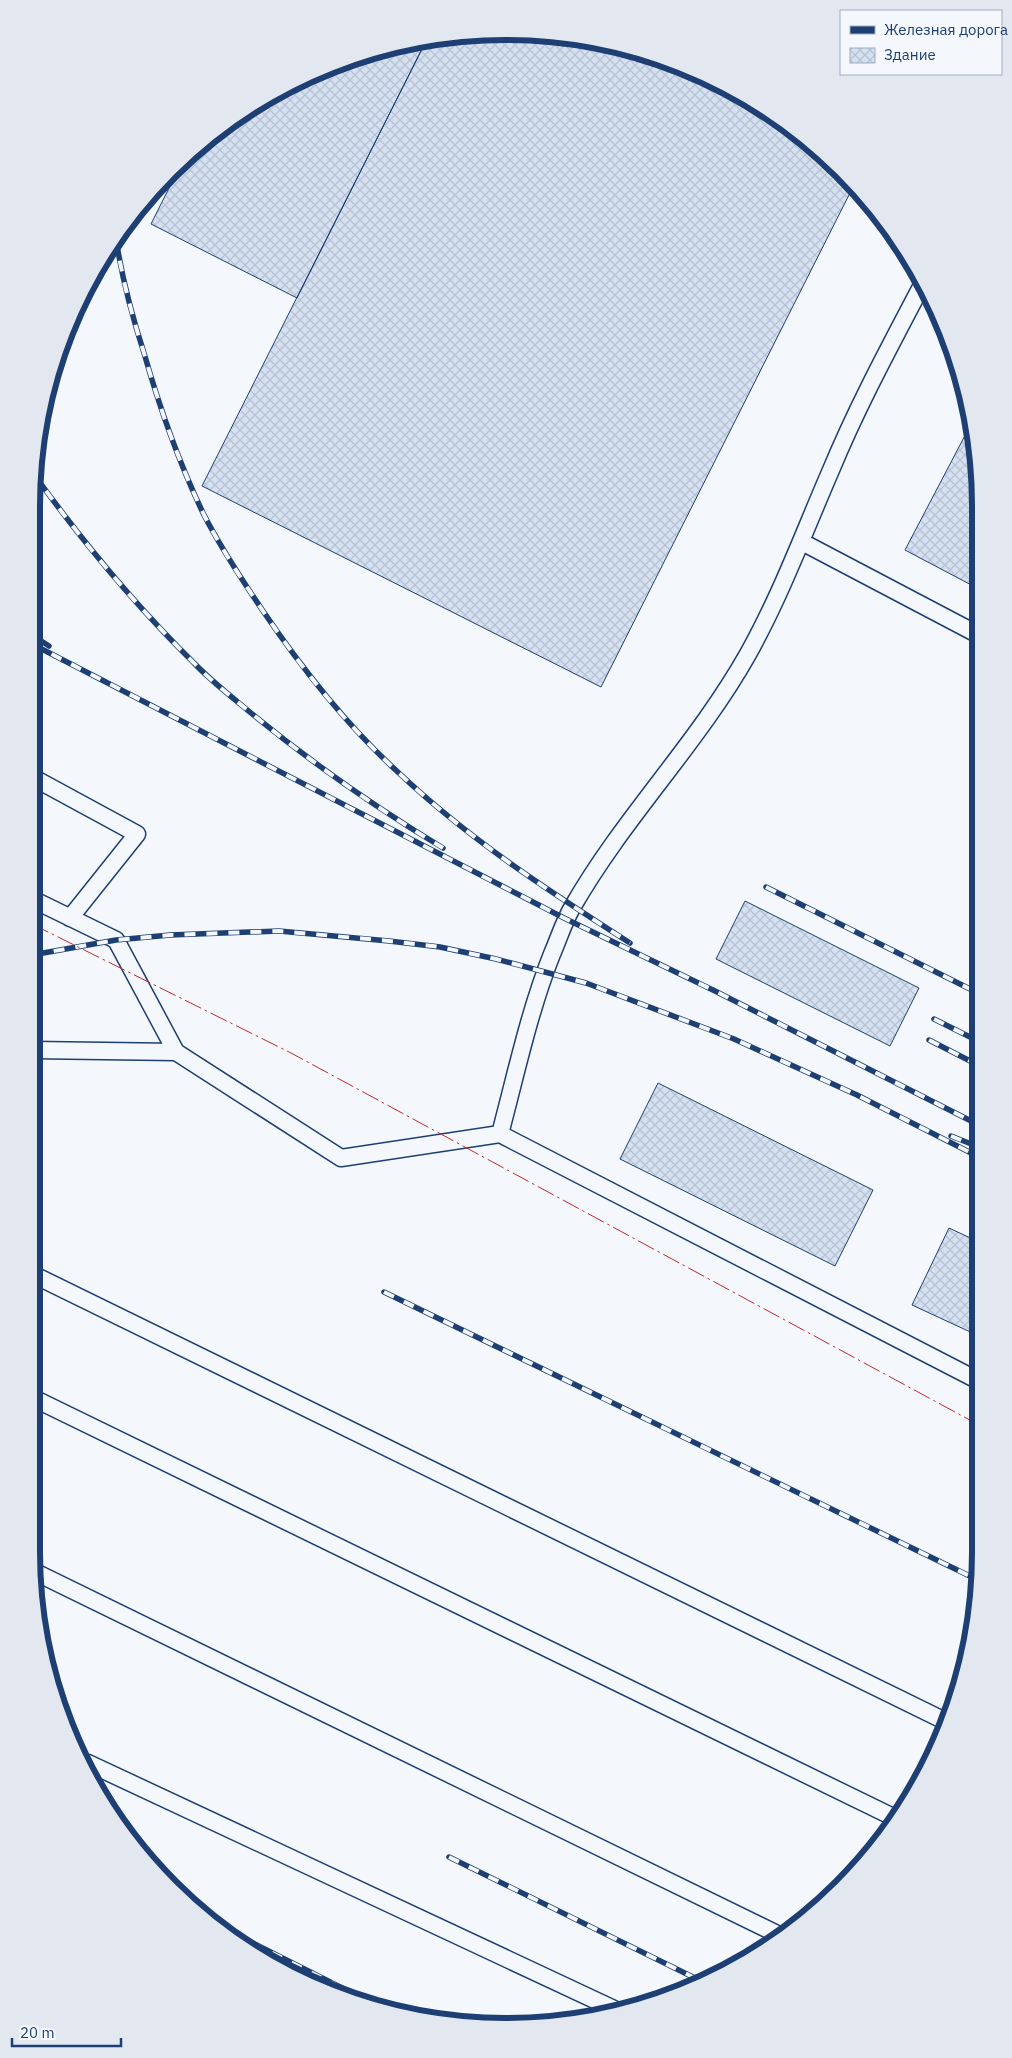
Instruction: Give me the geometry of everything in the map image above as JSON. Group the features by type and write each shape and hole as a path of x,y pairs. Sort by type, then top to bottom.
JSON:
{"lane":[{"path":"500,1134 544,971 572,906 611,846 691,742 733,681 765,623 869,386 919,291"},
{"path":"802,542 972,631"},
{"path":"40,781 138,834 70,918"},
{"path":"40,903 116,940 176,1052 341,1158 500,1134 972,1377"},
{"path":"40,1050 176,1052"},
{"path":"40,1278 941,1719"},
{"path":"40,1401 890,1815"},
{"path":"41,1575 774,1933"},
{"path":"91,1765 608,2006"}],"building":[{"path":"476,41 536,41 597,49 656,65 712,88 739,102 765,119 790,136 836,176 850,192 601,687 202,486 423,48"},
{"path":"423,48 297,298 151,224 176,176 222,136 273,102 328,75 385,56"},
{"path":"966,433 971,476 972,585 905,550"},
{"path":"745,901 919,988 890,1046 716,959"},
{"path":"658,1083 873,1190 835,1266 620,1159"},
{"path":"949,1228 972,1239 972,1333 912,1305"}],"railway":[{"path":"118,249 135,325 163,415 186,476 204,515 225,552 294,655 362,737 427,798 511,864 630,943"},
{"path":"41,483 109,571 150,618 207,676 321,767 393,817 443,848"},
{"path":"40,640 49,646"},
{"path":"40,648 566,919 715,991 972,1121"},
{"path":"766,887 972,990"},
{"path":"40,954 116,940 170,935 279,931 440,947 496,959 586,983 734,1039 857,1095 972,1153"},
{"path":"934,1019 972,1038"},
{"path":"929,1040 972,1062"},
{"path":"951,1136 972,1144"},
{"path":"384,1292 971,1577"},
{"path":"449,1857 695,1978"},
{"path":"254,1944 342,1988"}],"power":[{"path":"40,928 291,1053 972,1421"}]}
